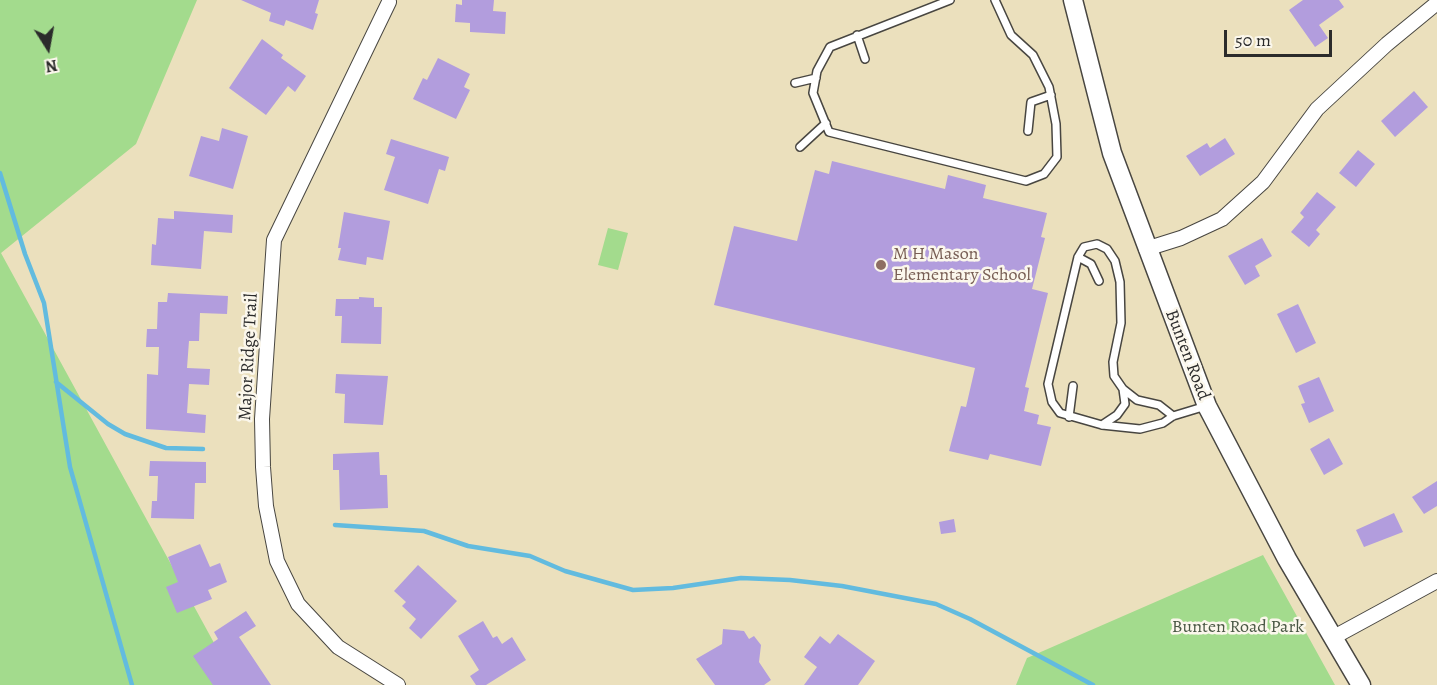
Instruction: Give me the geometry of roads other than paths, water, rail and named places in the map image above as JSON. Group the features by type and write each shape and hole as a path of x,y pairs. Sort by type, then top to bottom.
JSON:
{"street":[{"name":"Bunten Road","path":"1073,0 1113,153 1146,249 1207,406 1287,559 1361,685"},
{"name":"Major Ridge Trail","path":"389,2 274,240 262,419 262,467 266,506 277,561 298,604 338,646 398,685"},
{"path":"1146,249 1181,238 1222,219 1263,182 1317,109 1387,44 1437,3"},
{"path":"1334,637 1437,581"}],"lane":[{"path":"950,0 830,47 816,78 813,93 829,132 1026,181 1044,174 1057,157 1056,124 1051,95 1033,56 1011,35 995,0"},
{"path":"856,35 865,59"},
{"path":"795,83 816,78"},
{"path":"1028,131 1031,102 1051,95"},
{"path":"800,147 826,123"},
{"path":"1173,416 1159,405 1137,400 1123,390 1114,376 1113,362 1121,313 1120,282 1115,261 1107,249 1097,244 1084,247 1078,256 1048,384 1052,402 1060,413 1102,425 1140,429 1207,406"},
{"path":"1078,256 1091,264 1100,281"},
{"path":"1070,417 1073,386"},
{"path":"1102,425 1117,415 1125,404 1123,390"}],"waterway":[{"path":"0,173 25,254 44,303 70,467 132,685"},
{"path":"56,382 108,424 125,434 166,448 203,449"},
{"path":"335,525 424,531 468,546 530,556 565,571 633,590 673,588 741,578 790,580 842,586 936,604 970,619 1093,685"}],"place":[{"name":"M H Mason Elementary School","path":"881,265"}],"park label":[{"name":"Bunten Road Park","path":"1238,628"}]}
